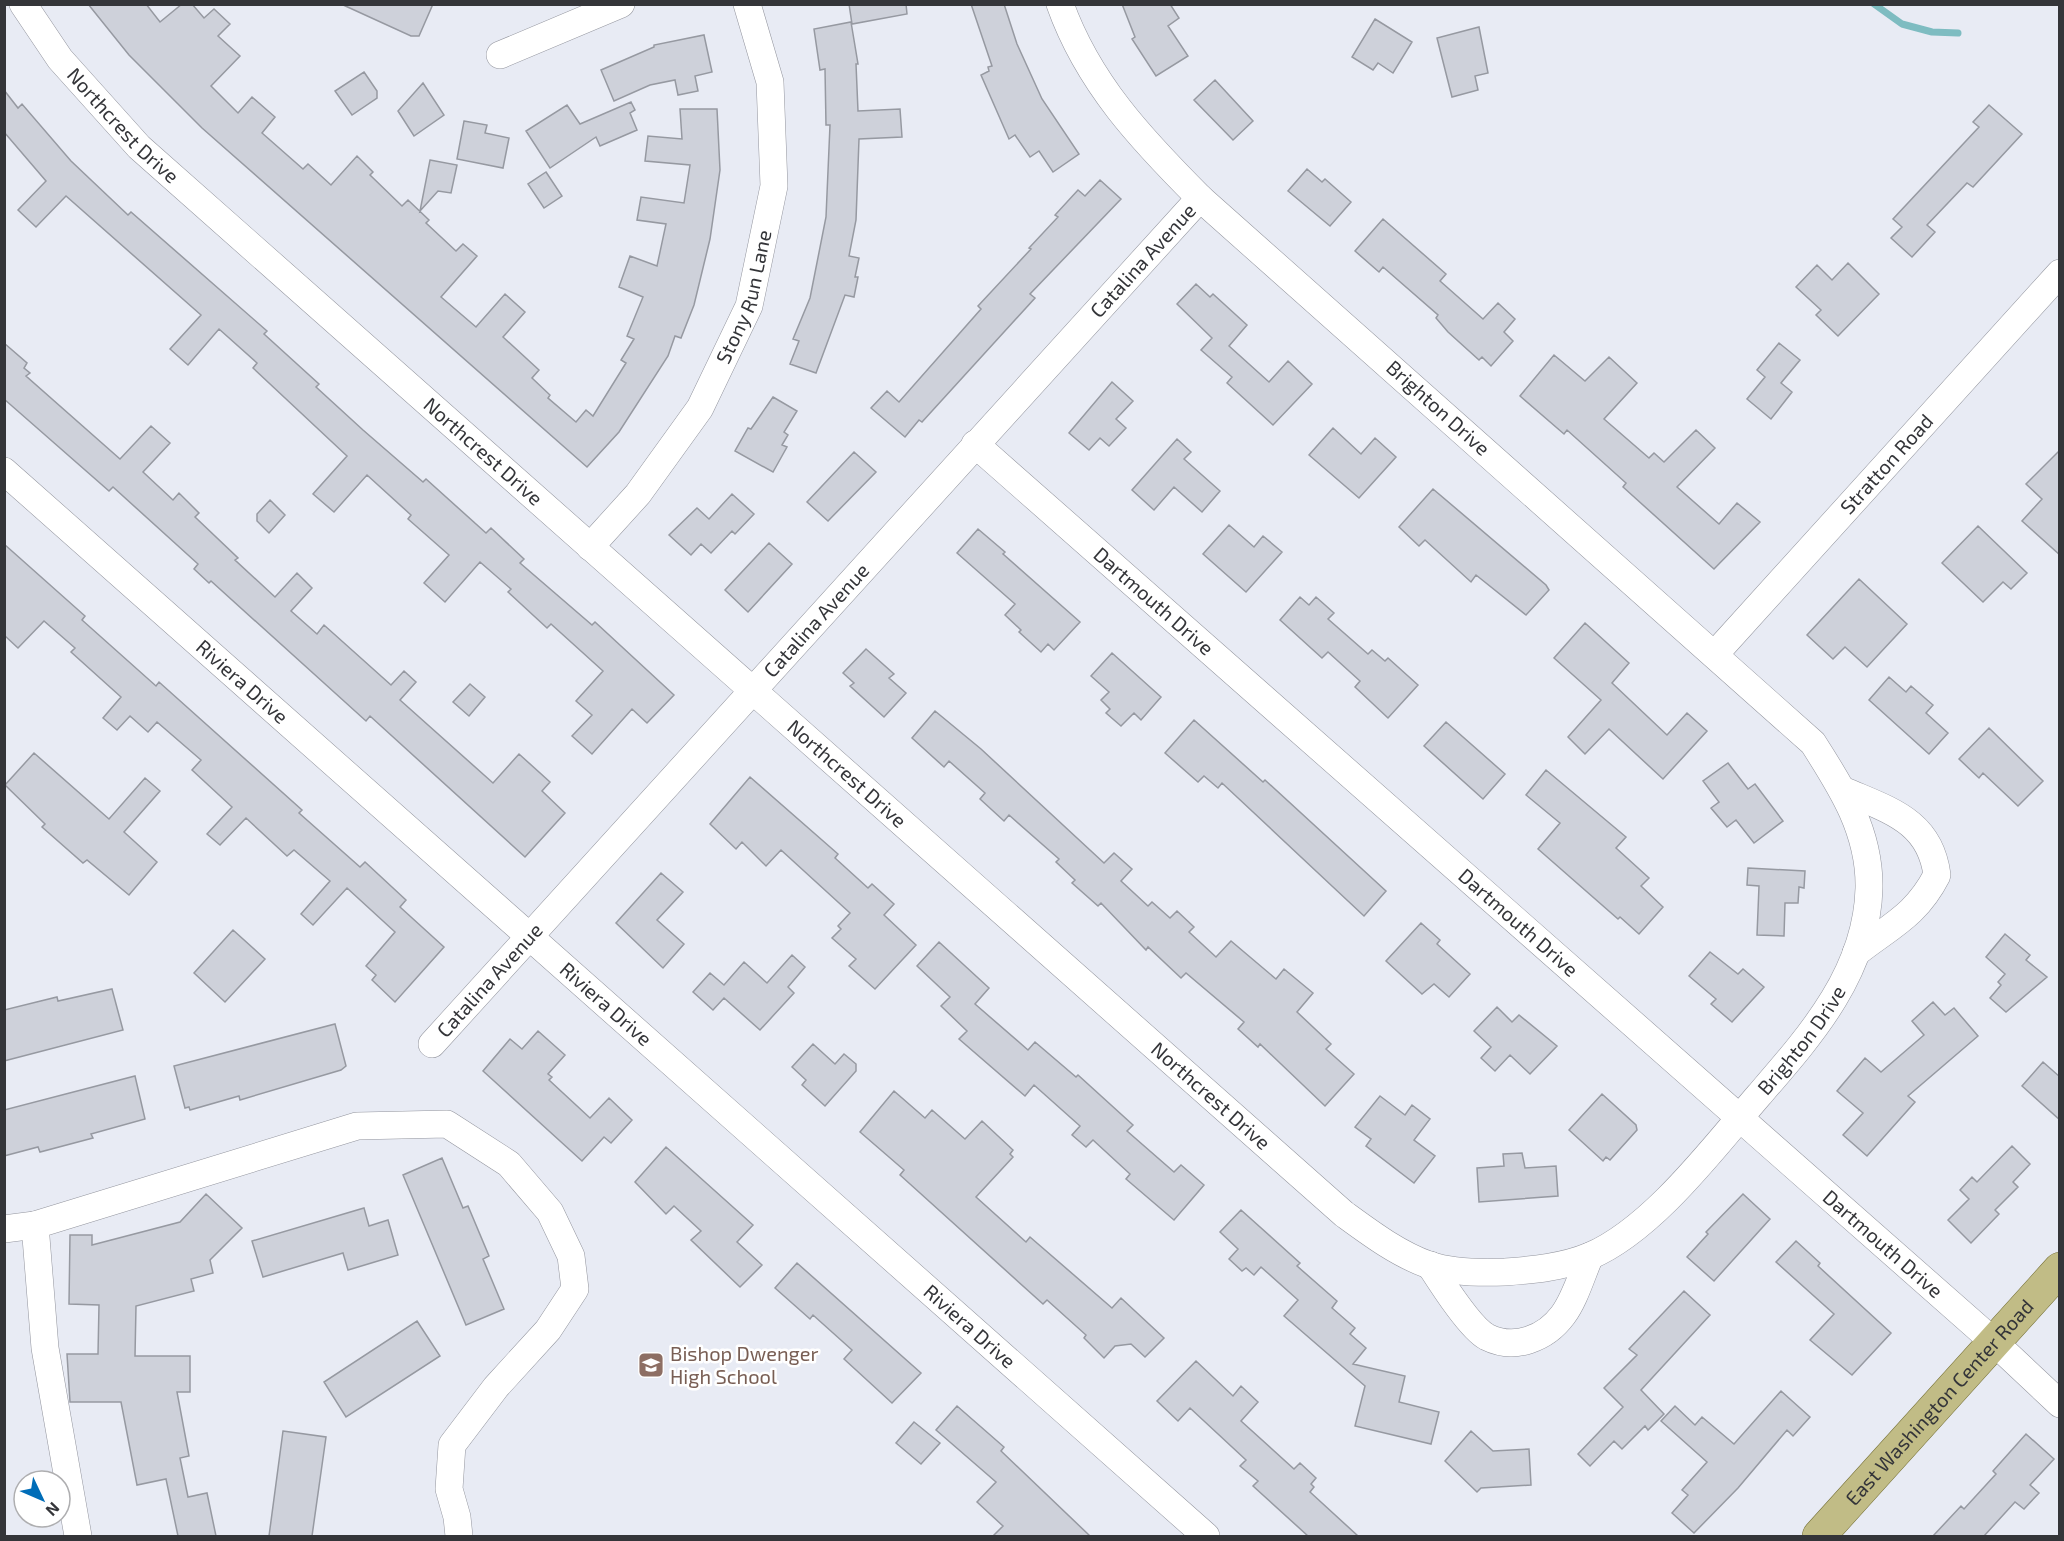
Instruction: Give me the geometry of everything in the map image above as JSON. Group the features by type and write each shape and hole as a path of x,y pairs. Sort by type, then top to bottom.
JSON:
{"main road":[{"name":"East Washington Center Road","path":"1819,1536 2060,1269"}],"street":[{"name":"Northcrest Drive","path":"23,4 60,59 139,147 1344,1214 1385,1243 1430,1265 1478,1273 1537,1270 1590,1256 1631,1230 1670,1196 1738,1119"},
{"path":"500,55 621,4"},
{"name":"Stony Run Lane","path":"590,547 638,494 700,408 749,306 774,186 770,82 747,4"},
{"name":"Brighton Drive","path":"1060,4 1070,31 1105,93 1144,142 1200,198 1813,743 1843,790 1859,827 1867,860 1869,889 1857,953 1838,995 1809,1038 1738,1119"},
{"name":"Catalina Avenue","path":"432,1044 1200,198"},
{"name":"Stratton Road","path":"1715,654 2060,273"},
{"name":"Dartmouth Drive","path":"975,444 1738,1119 1994,1342 2060,1404"},
{"name":"Riviera Drive","path":"4,471 1206,1536"},
{"name":"Brighton Drive","path":"1843,790 1892,812 1918,829 1930,844 1937,875 1927,895 1911,914 1857,953"},
{"path":"4,1229 36,1225 357,1126 447,1124 509,1164 550,1212 571,1256 575,1289 548,1330 496,1387 452,1445 449,1489 457,1517 459,1536"},
{"path":"36,1225 45,1348 78,1536"},
{"path":"1430,1265 1458,1307 1486,1337 1515,1343 1539,1337 1564,1314 1590,1256"}],"building":[{"path":"88,4 146,4 160,22 182,4 192,4 204,18 214,9 230,24 218,36 240,56 211,86 238,113 252,97 275,117 262,133 303,169 308,164 331,185 357,156 373,172 370,175 402,206 408,200 429,220 426,223 456,251 463,244 477,256 441,297 476,327 505,294 525,312 503,337 539,370 532,378 550,395 548,398 576,422 586,410 593,416 626,363 621,360 634,339 627,336 643,297 619,287 630,256 657,266 666,224 637,220 641,197 684,203 690,165 645,161 648,136 682,139 680,109 717,109 720,170 710,239 694,305 681,338 675,336 668,356 619,432 587,467 202,128 129,55"},
{"path":"341,4 433,4 419,36 411,36"},
{"path":"849,4 906,4 907,14 852,24"},
{"path":"971,4 1004,4 1017,44 1042,99 1079,154 1053,172 1039,151 1030,157 1015,135 1009,139 981,75 989,71 988,67 992,66"},
{"path":"1122,4 1170,4 1179,18 1168,26 1188,56 1156,76 1132,39 1135,37"},
{"path":"1375,19 1412,42 1393,73 1378,63 1373,70 1352,57"},
{"path":"851,22 858,64 856,64 858,111 900,109 902,137 859,139 856,220 849,256 859,258 855,277 858,277 854,297 845,295 816,373 790,364 799,341 793,339 810,298 826,217 830,125 826,125 825,69 820,70 814,29"},
{"path":"1479,27 1488,73 1475,76 1478,90 1452,97 1437,38"},
{"path":"704,35 712,72 695,76 698,91 678,95 675,80 650,85 614,101 601,70 654,47 654,45"},
{"path":"364,72 377,91 377,98 352,115 335,91"},
{"path":"1215,80 1253,121 1233,140 1194,100"},
{"path":"423,83 444,115 414,136 398,111"},
{"path":"4,90 18,108 22,104 71,161 128,215 131,212 267,331 264,334 319,384 316,387 363,430 423,482 426,479 486,533 491,528 524,559 520,563 592,625 595,622 674,695 647,723 632,709 592,754 572,736 592,715 576,701 603,671 551,624 547,628 508,592 511,589 480,562 445,602 424,583 449,555 408,519 411,515 367,475 334,512 313,494 347,456 253,368 257,363 219,329 188,365 170,349 201,315 66,196 36,227 18,210 46,181 4,132"},
{"path":"631,102 635,110 630,113 637,130 600,146 596,137 550,168 526,131 567,105 580,124"},
{"path":"1989,105 2022,134 1973,187 1967,183 1927,225 1935,232 1912,257 1891,238 1902,227 1893,219 1979,127 1973,122"},
{"path":"464,121 487,125 485,133 509,138 503,168 457,159"},
{"path":"430,160 457,165 451,193 438,191 420,211"},
{"path":"1307,169 1322,182 1325,179 1351,202 1330,226 1288,191"},
{"path":"546,172 562,196 544,208 528,184"},
{"path":"1100,180 1121,199 1030,294 1035,298 922,422 919,420 905,437 871,408 887,391 899,402 981,309 978,306 1058,217 1055,215 1078,190 1085,196"},
{"path":"1383,219 1446,274 1440,281 1483,319 1498,303 1515,319 1504,332 1513,341 1491,366 1482,357 1479,360 1448,332 1436,318 1438,315 1383,267 1379,272 1355,251"},
{"path":"1848,263 1879,294 1838,336 1816,315 1821,310 1796,287 1817,265 1832,280"},
{"path":"1196,284 1210,297 1213,294 1247,325 1229,346 1269,382 1288,361 1312,384 1273,425 1227,383 1232,377 1201,350 1212,338 1177,304"},
{"path":"4,343 27,363 24,368 30,373 26,376 120,459 151,426 170,443 143,472 173,500 179,493 199,513 195,517 238,558 235,560 275,597 297,573 312,588 291,611 317,634 324,625 391,685 404,671 416,682 400,700 493,783 519,754 550,782 542,791 565,813 525,857 370,716 366,721 211,581 209,583 194,569 198,564 113,487 109,491 4,399"},
{"path":"1779,343 1800,360 1781,383 1792,392 1771,419 1747,399 1765,377 1757,370"},
{"path":"1554,355 1585,381 1609,357 1637,383 1604,419 1649,458 1654,453 1664,462 1696,430 1715,448 1677,487 1719,524 1737,503 1760,522 1714,569 1623,487 1626,483 1567,430 1564,434 1520,396"},
{"path":"1112,382 1133,401 1116,419 1126,428 1109,446 1100,438 1089,450 1069,433"},
{"path":"773,397 797,411 784,432 788,435 782,445 787,447 773,472 735,451 748,428 751,429"},
{"path":"1333,428 1361,454 1375,438 1396,457 1359,498 1309,455"},
{"path":"1177,439 1191,452 1184,459 1220,491 1202,512 1174,487 1154,510 1132,490"},
{"path":"2060,450 2060,555 2022,521 2042,499 2026,484"},
{"path":"854,452 876,472 828,521 807,502"},
{"path":"1433,489 1546,585 1549,590 1526,615 1476,575 1471,582 1425,540 1419,546 1399,527"},
{"path":"732,494 754,514 735,534 732,531 711,553 701,544 691,555 669,535 697,508 709,519"},
{"path":"270,500 285,515 269,533 257,521 257,514"},
{"path":"1229,525 1254,547 1263,536 1282,552 1246,592 1203,554"},
{"path":"1978,526 2027,573 2011,589 2003,582 1983,602 1942,563"},
{"path":"978,529 1080,622 1054,650 1048,644 1041,652 1019,632 1021,630 1005,615 1015,604 957,553"},
{"path":"769,543 792,564 748,612 725,590"},
{"path":"4,544 85,616 82,620 156,686 159,682 302,810 299,813 360,867 365,862 406,900 400,907 444,947 395,1002 372,980 376,975 366,966 395,932 347,888 313,925 301,914 330,881 294,850 287,856 246,818 220,845 207,834 232,807 192,770 201,760 157,722 148,732 130,716 117,730 103,718 121,697 71,652 75,648 44,621 18,648 4,635"},
{"path":"1859,579 1907,624 1867,667 1845,647 1833,659 1807,635"},
{"path":"1300,597 1309,605 1316,597 1334,613 1328,619 1368,654 1372,650 1385,661 1388,658 1418,685 1388,718 1355,687 1360,681 1328,652 1322,658 1280,620"},
{"path":"1585,623 1629,663 1612,683 1667,735 1687,713 1707,731 1663,779 1609,729 1585,754 1568,737 1601,700 1554,658"},
{"path":"866,649 894,674 889,678 906,693 884,717 850,686 854,683 843,673"},
{"path":"1112,653 1161,697 1141,720 1134,713 1121,726 1106,713 1110,709 1101,700 1109,692 1091,676"},
{"path":"1889,677 1906,692 1911,686 1933,705 1926,713 1948,733 1929,754 1869,700"},
{"path":"470,684 485,697 469,716 453,702"},
{"path":"935,711 981,749 1104,863 1114,853 1132,869 1121,881 1148,906 1152,902 1170,918 1177,911 1194,927 1189,932 1216,957 1231,941 1276,979 1284,969 1313,993 1297,1012 1331,1044 1326,1049 1354,1074 1325,1106 1260,1044 1258,1047 1238,1029 1244,1022 1186,973 1181,978 1148,947 1146,950 1101,903 1098,906 1072,883 1075,880 1056,862 1059,859 1009,815 1004,821 980,799 985,793 949,761 944,767 912,738"},
{"path":"1194,720 1263,782 1265,780 1386,891 1364,916 1222,783 1218,788 1204,776 1198,782 1165,753"},
{"path":"1446,722 1505,774 1483,799 1424,746"},
{"path":"1989,728 2043,781 2018,806 1983,773 1979,778 1959,759"},
{"path":"34,753 109,819 145,778 160,791 124,832 157,862 129,895 87,860 83,863 42,827 45,824 5,785"},
{"path":"1728,763 1748,789 1755,784 1783,821 1754,843 1736,820 1727,827 1711,808 1719,802 1703,781"},
{"path":"1546,770 1626,837 1616,848 1649,878 1641,886 1663,907 1639,934 1620,917 1618,919 1538,849 1560,823 1526,795"},
{"path":"750,777 838,854 835,858 868,888 872,884 894,904 884,915 916,945 875,989 849,966 856,959 832,938 841,929 838,926 850,913 781,850 766,866 742,842 736,849 710,824"},
{"path":"1748,868 1805,871 1804,888 1799,887 1798,903 1785,903 1784,936 1757,935 1759,886 1747,885"},
{"path":"661,873 683,892 657,920 684,944 663,968 616,923"},
{"path":"1421,923 1440,940 1437,944 1470,974 1449,997 1434,984 1422,994 1386,961"},
{"path":"233,930 265,959 225,1002 194,973"},
{"path":"2005,934 2030,955 2026,960 2047,977 2006,1012 1990,998 2001,985 1998,982 2005,974 1986,957"},
{"path":"939,942 989,988 975,1004 1028,1050 1035,1042 1076,1077 1078,1075 1133,1125 1127,1131 1174,1172 1181,1165 1204,1185 1174,1220 1126,1179 1130,1174 1093,1140 1086,1147 1072,1135 1080,1126 1034,1085 1025,1096 959,1039 967,1031 941,1006 950,997 917,966"},
{"path":"1710,952 1738,974 1743,969 1764,987 1732,1022 1711,1004 1716,999 1689,976"},
{"path":"792,955 805,967 788,987 794,993 760,1030 724,998 713,1010 693,992 710,973 724,985 744,962 767,983"},
{"path":"112,989 123,1030 4,1061 4,1010 57,997 58,1001"},
{"path":"1933,1002 1945,1015 1954,1008 1978,1036 1908,1096 1915,1102 1867,1156 1843,1135 1863,1113 1837,1091 1865,1058 1881,1072 1924,1035 1912,1021"},
{"path":"1497,1007 1512,1022 1519,1015 1557,1046 1530,1074 1510,1055 1495,1071 1481,1058 1491,1047 1474,1031"},
{"path":"335,1024 346,1066 341,1070 240,1100 239,1096 190,1110 189,1107 185,1108 174,1066"},
{"path":"538,1031 565,1055 548,1074 552,1077 549,1080 590,1118 609,1098 632,1120 611,1143 604,1137 582,1161 483,1071 510,1039 522,1049"},
{"path":"813,1044 835,1064 844,1054 856,1064 856,1071 825,1106 802,1085 806,1080 792,1067"},
{"path":"2043,1062 2060,1077 2060,1120 2022,1086"},
{"path":"135,1076 145,1119 91,1134 93,1138 40,1152 38,1147 4,1156 4,1110"},
{"path":"894,1091 925,1118 932,1110 965,1139 982,1121 1013,1150 1010,1154 1013,1157 976,1197 1026,1242 1030,1237 1112,1308 1121,1298 1164,1338 1145,1357 1131,1344 1115,1346 1104,1358 1084,1338 1086,1335 1047,1300 1043,1304 900,1175 904,1170 860,1132"},
{"path":"1602,1094 1636,1125 1637,1130 1610,1160 1606,1157 1603,1161 1569,1130"},
{"path":"1380,1096 1405,1115 1412,1105 1430,1119 1414,1140 1435,1156 1414,1183 1366,1146 1371,1139 1355,1127"},
{"path":"2012,1146 2030,1164 2013,1182 2018,1187 1995,1210 1999,1214 1971,1243 1948,1220 1969,1199 1960,1190 1972,1177 1977,1182"},
{"path":"666,1147 753,1225 737,1242 762,1265 740,1287 691,1240 701,1231 674,1206 666,1214 635,1182"},
{"path":"1522,1153 1525,1168 1556,1166 1558,1196 1479,1202 1477,1168 1504,1166 1503,1154"},
{"path":"442,1158 463,1208 468,1206 489,1256 483,1259 504,1309 466,1325 403,1175"},
{"path":"206,1194 242,1228 210,1260 213,1273 191,1279 194,1291 136,1306 135,1356 190,1356 190,1392 177,1392 189,1456 180,1458 188,1497 207,1493 216,1536 178,1536 166,1479 137,1485 121,1402 70,1402 67,1354 98,1354 99,1305 69,1304 70,1235 92,1235 92,1245 180,1222"},
{"path":"1743,1194 1770,1219 1714,1281 1687,1257 1708,1234 1706,1232"},
{"path":"364,1208 369,1226 388,1220 398,1255 348,1270 343,1253 263,1277 252,1241"},
{"path":"1241,1210 1300,1263 1297,1266 1337,1301 1332,1308 1355,1328 1350,1334 1366,1348 1353,1364 1405,1376 1399,1402 1439,1412 1431,1444 1355,1426 1365,1386 1284,1316 1298,1300 1261,1267 1254,1275 1246,1268 1242,1271 1229,1259 1238,1249 1220,1232"},
{"path":"1796,1241 1820,1263 1818,1266 1891,1333 1852,1375 1810,1340 1834,1314 1776,1262"},
{"path":"797,1263 921,1373 892,1403 844,1359 852,1350 813,1315 810,1319 775,1288"},
{"path":"1684,1291 1710,1315 1641,1390 1664,1414 1648,1430 1645,1426 1622,1449 1614,1441 1590,1466 1578,1454 1623,1407 1604,1388 1637,1355 1629,1349"},
{"path":"417,1321 440,1356 346,1417 324,1382"},
{"path":"1196,1361 1233,1396 1241,1386 1258,1402 1241,1421 1294,1469 1300,1463 1316,1478 1311,1484 1314,1487 1310,1492 1358,1536 1308,1536 1253,1486 1258,1481 1240,1466 1246,1460 1190,1408 1178,1421 1157,1401"},
{"path":"1781,1391 1810,1417 1793,1436 1787,1430 1738,1488 1694,1533 1672,1513 1688,1495 1682,1490 1707,1462 1661,1421 1675,1406 1695,1425 1702,1417 1734,1444"},
{"path":"957,1406 1004,1447 1001,1451 1090,1536 993,1536 1003,1526 977,1502 996,1482 936,1430"},
{"path":"914,1422 940,1443 921,1464 896,1443"},
{"path":"283,1431 326,1437 312,1536 269,1536"},
{"path":"1471,1431 1493,1451 1529,1449 1531,1485 1481,1488 1477,1492 1445,1461"},
{"path":"2026,1434 2054,1459 2030,1485 2039,1493 2024,1509 2015,1502 1984,1536 1933,1536 1961,1506 1964,1509 1996,1474 1993,1471"}],"waterway":[{"path":"1874,4 1902,24 1932,32 1958,33"}],"place":[{"name":"Bishop Dwenger High School","path":"651,1365"}]}
